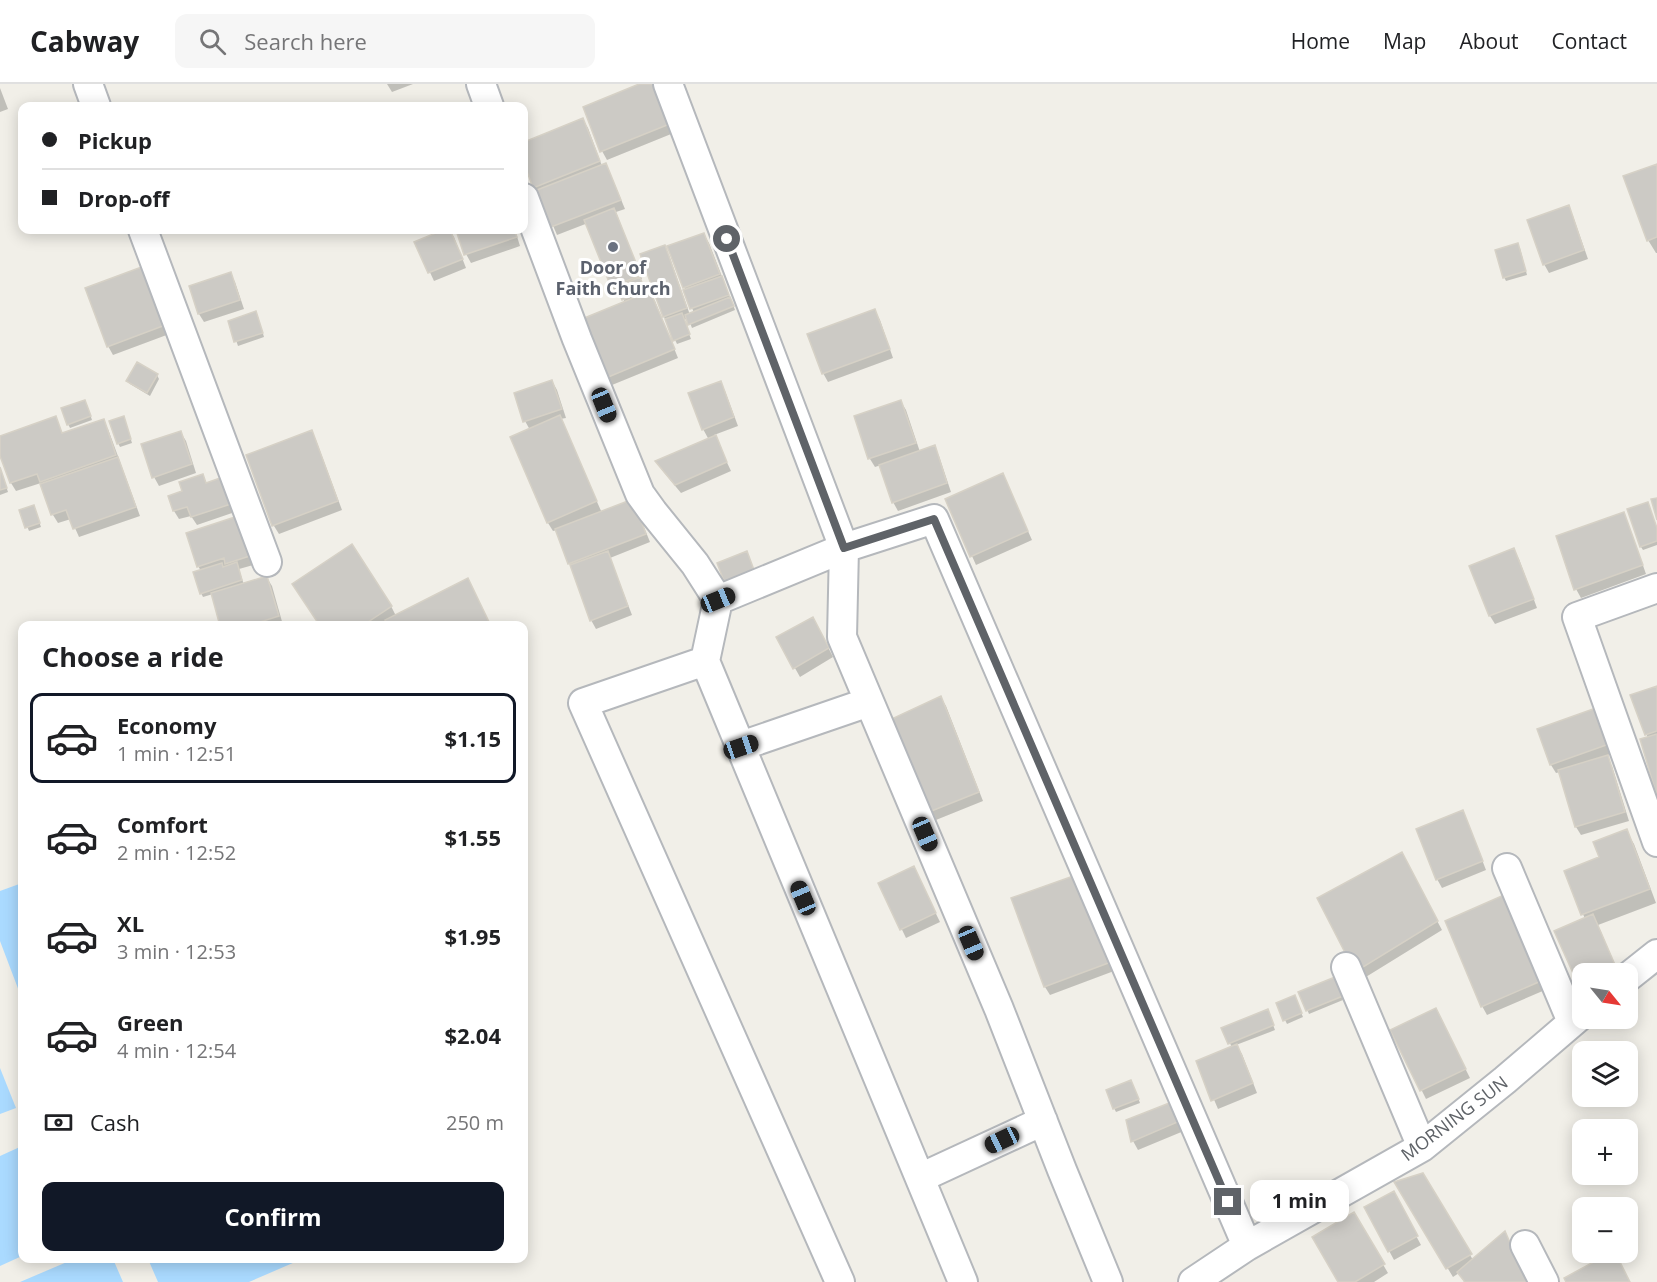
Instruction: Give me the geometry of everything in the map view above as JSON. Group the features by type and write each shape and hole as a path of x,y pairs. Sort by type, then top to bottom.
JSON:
{"street":[{"path":"88,84 95,102"},
{"path":"480,84 487,102"},
{"path":"668,84 844,548 842,637 999,1009 1108,1282"},
{"path":"528,209 577,339 640,494 695,564 718,600 705,661 963,1282"},
{"path":"144,234 267,562"},
{"path":"718,600 844,548 934,519 1247,1246"},
{"path":"1657,588 1577,617 1657,842"},
{"path":"705,661 583,703 840,1282"},
{"path":"741,747 869,702"},
{"path":"1507,868 1572,1007"},
{"path":"1638,970 1657,954"},
{"path":"1346,967 1422,1147"},
{"name":"MORNING SUN","path":"1193,1282 1247,1246 1422,1147 1572,1022"},
{"path":"920,1178 1043,1121"},
{"path":"1525,1245 1544,1282"}],"water":[{"path":"18,884 18,988 0,941 0,891"},
{"path":"0,1068 16,1108 0,1114"},
{"path":"18,1148 18,1258 0,1266 0,1156"},
{"path":"65,1263 115,1263 123,1282 20,1282"},
{"path":"150,1263 293,1263 249,1282 158,1282"}],"building":[{"path":"639,84 663,84 677,121 600,152 583,107"},
{"path":"583,118 600,161 533,188 528,174 528,140"},
{"path":"606,163 621,200 551,227 537,190"},
{"path":"1657,164 1657,237 1647,241 1623,176"},
{"path":"1569,205 1584,250 1543,265 1527,220"},
{"name":"Door of Faith Church","path":"614,208 641,275 611,287 584,220"},
{"path":"704,233 720,274 683,288 667,246"},
{"path":"433,234 452,234 463,259 428,273 414,242"},
{"path":"457,234 516,234 517,237 464,255"},
{"path":"1518,243 1526,271 1503,278 1495,250"},
{"path":"665,245 687,308 663,317 640,254"},
{"path":"147,265 168,324 107,347 85,288"},
{"path":"231,272 240,300 198,314 189,286"},
{"path":"722,276 729,295 690,309 683,290"},
{"path":"640,277 645,291 622,300 617,287"},
{"path":"650,291 675,349 606,378 582,319"},
{"path":"730,297 734,306 688,325 685,315"},
{"path":"875,309 890,349 822,374 807,334"},
{"path":"256,311 263,333 234,342 228,321"},
{"path":"682,313 690,334 673,341 665,319"},
{"path":"137,362 158,374 147,393 126,381"},
{"path":"552,380 562,409 523,422 514,393"},
{"path":"721,381 734,417 702,430 688,393"},
{"path":"85,400 91,416 67,425 61,408"},
{"path":"901,400 916,443 868,459 854,416"},
{"path":"560,415 597,501 547,523 510,437"},
{"path":"56,416 62,433 104,419 116,455 40,482 37,474 10,483 0,456 0,436"},
{"path":"124,416 131,439 117,444 109,421"},
{"path":"312,430 338,501 272,526 246,455"},
{"path":"181,431 192,464 152,478 141,444"},
{"path":"716,435 727,462 675,485 655,461"},
{"path":"935,445 947,483 892,503 879,465"},
{"path":"118,457 136,507 73,529 66,510 51,515 40,484"},
{"path":"0,467 7,488 0,490"},
{"path":"1003,473 1028,531 970,557 945,499"},
{"path":"203,474 206,483 223,477 231,504 191,517 187,507 173,511 168,496 182,491 179,482"},
{"path":"1657,498 1657,520 1651,499"},
{"path":"633,499 646,534 568,564 555,529"},
{"path":"1648,502 1657,528 1657,541 1640,547 1627,509"},
{"path":"34,505 40,523 25,528 19,510"},
{"path":"1624,512 1643,565 1574,590 1556,536"},
{"path":"241,515 253,555 225,564 224,558 197,567 186,533"},
{"path":"352,544 392,606 370,621 317,621 292,584"},
{"path":"1514,548 1534,599 1489,616 1469,566"},
{"path":"608,551 628,606 590,621 570,565"},
{"path":"747,551 757,578 727,589 717,563"},
{"path":"237,562 242,580 200,594 193,572 222,563 223,567"},
{"path":"267,576 279,616 264,621 219,621 211,593"},
{"path":"468,578 489,621 386,621"},
{"path":"813,617 829,648 793,669 776,637"},
{"path":"1657,686 1657,731 1645,735 1630,695"},
{"path":"941,696 979,792 924,814 885,722"},
{"path":"1596,708 1609,744 1550,765 1537,729"},
{"path":"1657,734 1657,797 1640,739"},
{"path":"1608,755 1625,812 1575,827 1558,770"},
{"path":"1463,810 1483,861 1436,880 1416,829"},
{"path":"1627,829 1650,889 1581,915 1564,871 1599,857 1593,842"},
{"path":"1402,852 1438,921 1355,972 1317,898"},
{"path":"914,866 936,913 900,930 878,883"},
{"path":"1079,874 1111,962 1044,987 1011,898"},
{"path":"1504,895 1541,981 1481,1007 1445,921"},
{"path":"1593,914 1614,963 1572,963 1572,971 1554,931"},
{"path":"1335,977 1343,996 1306,1011 1298,992"},
{"path":"1295,995 1302,1013 1283,1021 1276,1003"},
{"path":"1436,1008 1466,1069 1420,1091 1390,1030"},
{"path":"1268,1009 1274,1025 1228,1044 1221,1028"},
{"path":"1237,1044 1253,1083 1211,1101 1196,1061"},
{"path":"1131,1080 1139,1099 1113,1109 1106,1090"},
{"path":"1177,1100 1187,1118 1131,1142 1126,1120"},
{"path":"1423,1173 1472,1254 1446,1269 1394,1182"},
{"path":"1394,1191 1418,1236 1388,1252 1364,1207"},
{"path":"1354,1212 1385,1264 1355,1282 1338,1282 1312,1237"},
{"path":"1505,1231 1527,1282 1465,1282 1457,1272"},
{"path":"1592,1263 1620,1263 1630,1282 1566,1282 1564,1278"}],"place":[{"name":"Door of Faith Church","path":"613,247"}],"route":[{"path":"727,239 844,548 934,519 1228,1202"}]}
